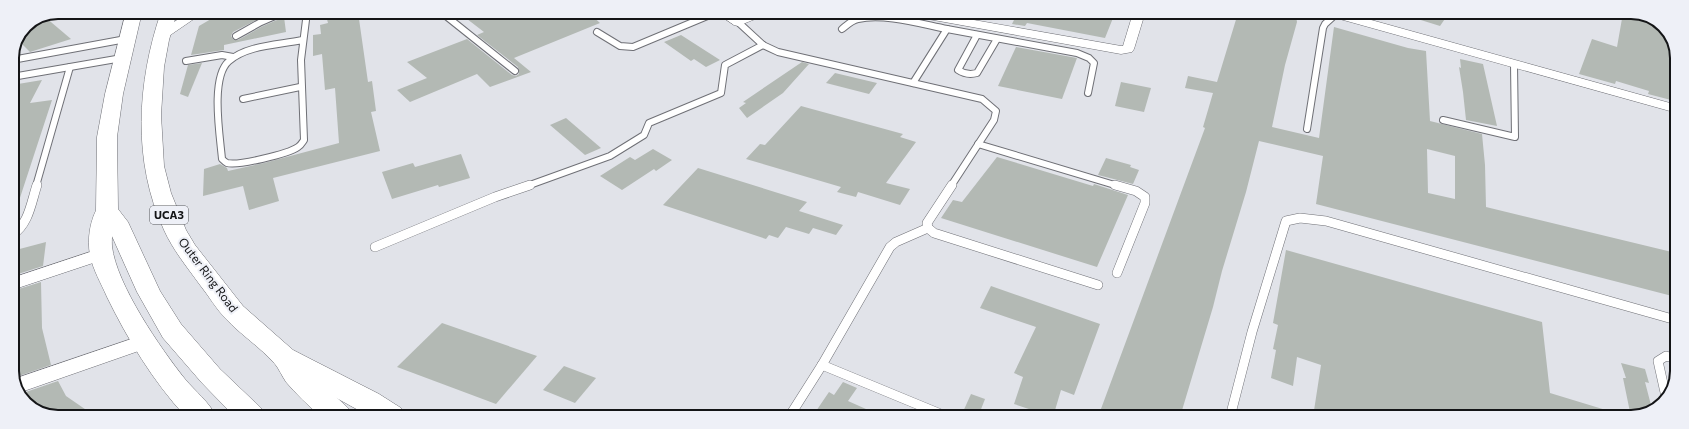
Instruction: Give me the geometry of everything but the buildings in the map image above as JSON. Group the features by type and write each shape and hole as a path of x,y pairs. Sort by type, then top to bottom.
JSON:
{"main road":[{"path":"132,19 124,49 107,137 107,210 101,236 102,254 111,278 143,342 185,399 196,410"},
{"name":"Outer Ring Road","path":"166,19 155,67 151,115 154,166 160,193 175,230 186,250 234,312 284,357 382,410"},
{"path":"107,210 117,222 149,292 172,331 211,376 245,410"},
{"name":"Outer Ring Road","path":"284,357 296,375 331,410"}],"street":[{"path":"162,35 187,19"},
{"path":"733,19 738,22 745,19"},
{"path":"955,19 1121,50 1128,49 1137,19"},
{"path":"1356,19 1670,107"},
{"path":"19,282 102,254"},
{"path":"22,384 143,342"}],"lane":[{"path":"236,36 268,19"},
{"path":"302,40 246,52 234,57 224,64 219,76 218,112 222,159 224,162 235,163 286,152 301,144 305,138 300,87 302,40 306,19"},
{"path":"450,19 515,71"},
{"path":"597,32 620,46 633,47 700,19"},
{"path":"842,29 852,21 858,19 904,22 1077,53 1089,58 1094,63 1088,93"},
{"path":"1307,129 1323,28 1330,19"},
{"path":"738,22 763,45 793,56 982,99 993,107 996,111 994,120 927,223 928,228"},
{"path":"913,83 947,29"},
{"path":"977,35 958,70 961,72 973,74 977,73 997,39"},
{"path":"375,247 495,197 610,156 644,135 649,123 721,93 725,65 763,45"},
{"path":"19,59 124,49"},
{"path":"19,76 70,67 124,49"},
{"path":"186,61 224,55 234,57"},
{"path":"1443,120 1515,137 1514,64"},
{"path":"19,230 27,219 70,67"},
{"path":"243,99 300,87"},
{"path":"978,144 1129,188 1142,194 1145,198 1145,203 1117,273"},
{"path":"1232,410 1252,332 1286,222 1300,218 1326,221 1670,318"},
{"path":"928,228 934,232 1098,285"},
{"path":"793,410 822,365 890,248 896,242 928,228"},
{"path":"1665,391 1658,360 1666,356 1670,357"},
{"path":"822,365 931,410"}]}
